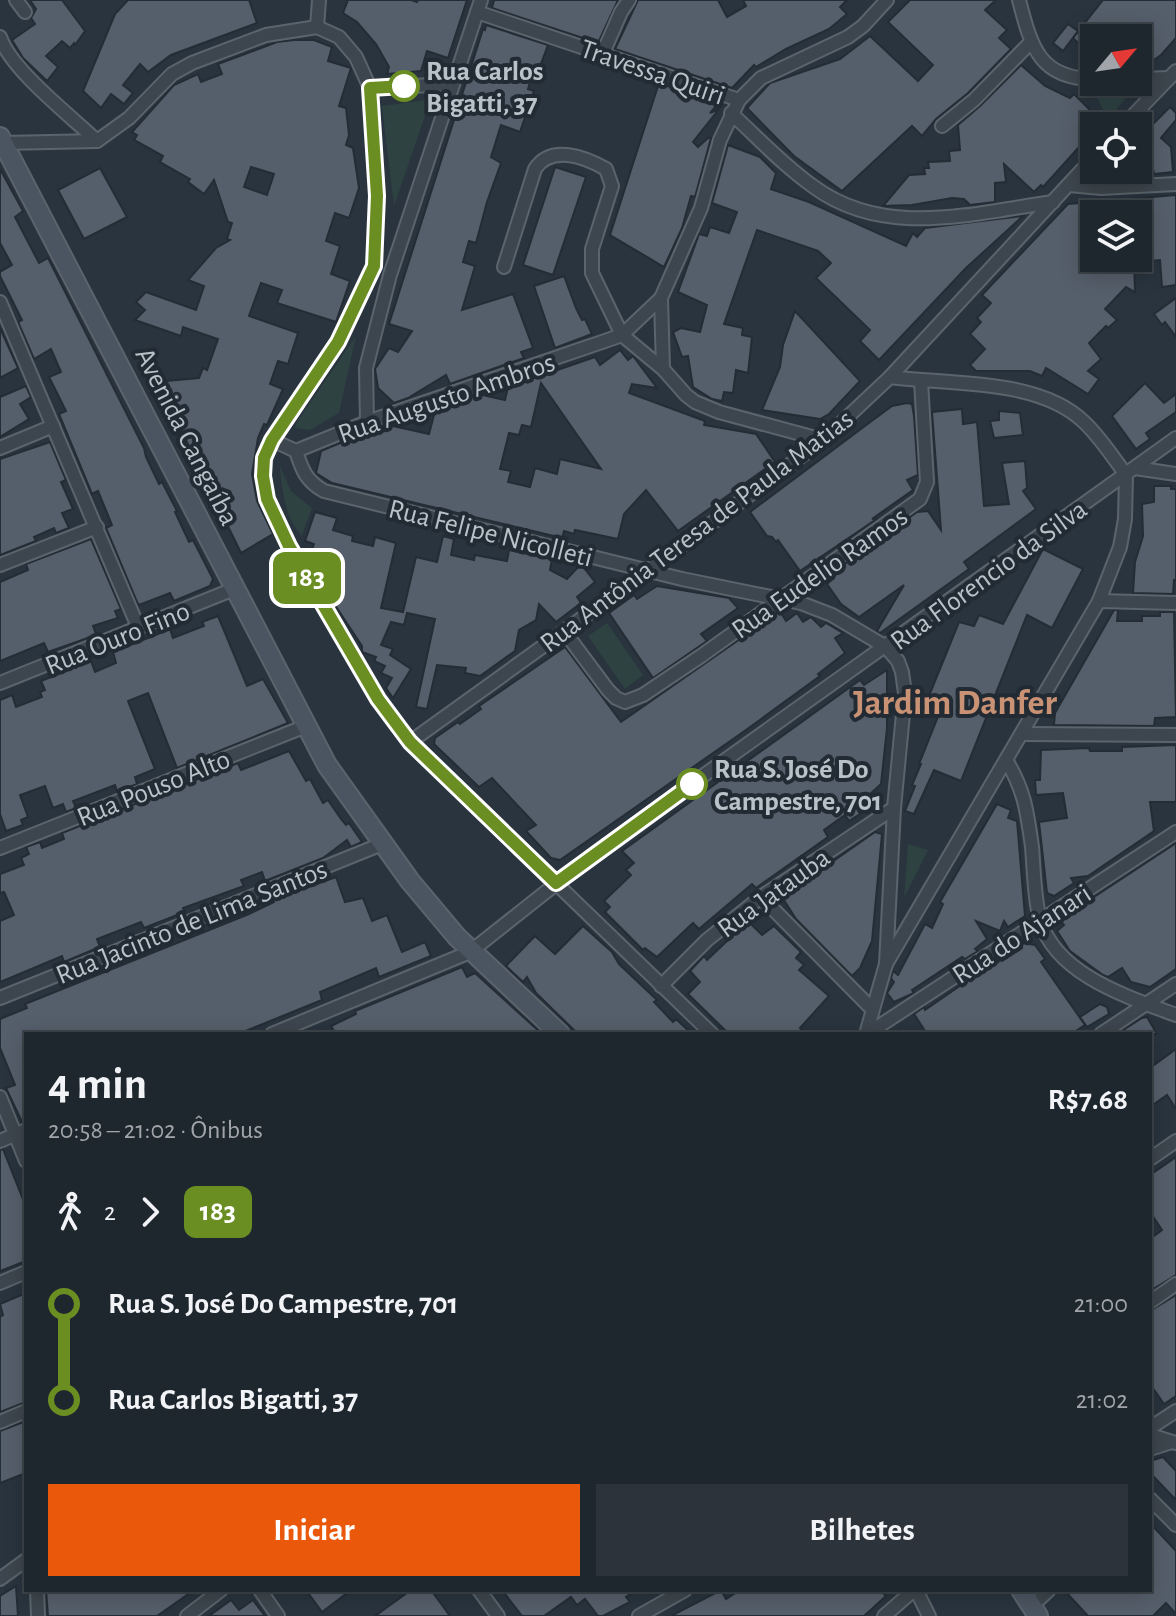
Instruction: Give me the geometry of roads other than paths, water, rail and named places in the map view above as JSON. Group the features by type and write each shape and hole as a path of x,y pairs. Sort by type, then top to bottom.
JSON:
{"main road":[{"name":"Avenida Cangaíba","path":"2,140 327,765 410,881 470,952 558,1032"}],"street":[{"path":"16,0 25,12"},
{"path":"317,27 319,0"},
{"path":"603,53 629,0"},
{"path":"1019,0 1031,42 1044,64 1066,77 1080,78"},
{"path":"663,369 661,298 701,208 731,113 739,100 769,74 848,37 863,26 883,2"},
{"path":"367,422 366,368 390,275 479,6"},
{"name":"Travessa Quiri","path":"479,6 739,100"},
{"path":"2,140 97,141 129,118 172,74 192,63 266,35 317,27 339,37 356,57 370,88 377,196 374,266 338,342 272,440 264,458 267,499 289,546 370,686 410,742 710,1032"},
{"path":"1,40 35,82 97,141"},
{"path":"942,126 974,100 1031,42"},
{"path":"1152,77 1172,75"},
{"path":"1136,112 1172,75"},
{"path":"370,88 453,84"},
{"path":"731,113 814,188 861,212 887,218 915,219 1053,202"},
{"path":"504,267 540,161 556,153 601,166 610,175 612,186 590,262 596,285 622,335 663,369 695,402 719,412 823,440"},
{"name":"Rua Antônia Teresa de Paula Matias","path":"410,742 823,440 890,377 1080,173"},
{"path":"1069,185 1101,188 1176,184"},
{"path":"374,266 390,275"},
{"name":"Rua Augusto Ambros","path":"296,451 367,422 622,335 661,298"},
{"path":"0,302 139,629"},
{"path":"890,377 1026,390 1051,399 1083,421 1131,472 1176,474"},
{"name":"Rua Eudelio Ramos","path":"564,631 616,698 631,701 782,598 913,505 925,492 921,381"},
{"path":"0,448 53,426"},
{"name":"Rua Florencio da Silva","path":"277,1032 470,952 556,883 1176,438"},
{"path":"272,440 296,451"},
{"name":"Rua Felipe Nicolleti","path":"296,451 303,473 311,484 324,491 649,570 782,598 832,615 886,647"},
{"path":"866,1032 886,964 1099,601 1120,547 1131,472"},
{"path":"0,565 97,527"},
{"name":"Rua Ouro Fino","path":"0,683 234,589"},
{"path":"1099,601 1176,603"},
{"path":"886,647 898,661 905,693 894,808 886,964"},
{"name":"Rua Pouso Alto","path":"0,848 306,726"},
{"path":"1023,734 1176,735"},
{"path":"1006,760 1026,800 1040,920 1050,942 1078,972 1176,1015"},
{"name":"Rua Jatauba","path":"661,986 707,940 761,897 894,808"},
{"name":"Rua do Ajanari","path":"869,1032 1176,832"},
{"name":"Rua Jacinto de Lima Santos","path":"0,998 382,844"},
{"path":"761,897 872,1009"},
{"path":"1104,1032 1176,984"},
{"path":"0,1097 21,1132 0,1141"},
{"path":"1152,1158 1176,1141"},
{"path":"0,1283 24,1273"},
{"path":"1152,1301 1176,1284"},
{"path":"1152,1427 1176,1411"},
{"path":"0,1422 24,1412"},
{"path":"1152,1436 1174,1442"},
{"path":"1152,1448 1174,1442"},
{"path":"1152,1501 1176,1525"},
{"path":"0,1579 24,1561"},
{"path":"37,1592 38,1616"},
{"path":"187,1616 218,1592"},
{"path":"261,1592 278,1616"},
{"path":"480,1592 498,1616"},
{"path":"639,1616 681,1592"},
{"path":"884,1616 913,1592"},
{"path":"916,1592 929,1616"},
{"path":"1030,1604 1046,1592"}],"place":[{"name":"Rua Carlos Bigatti, 37","path":"404,86"},
{"name":"Rua S. José Do Campestre, 701","path":"692,784"}],"district":[{"name":"Jardim Danfer","path":"955,701"}]}
